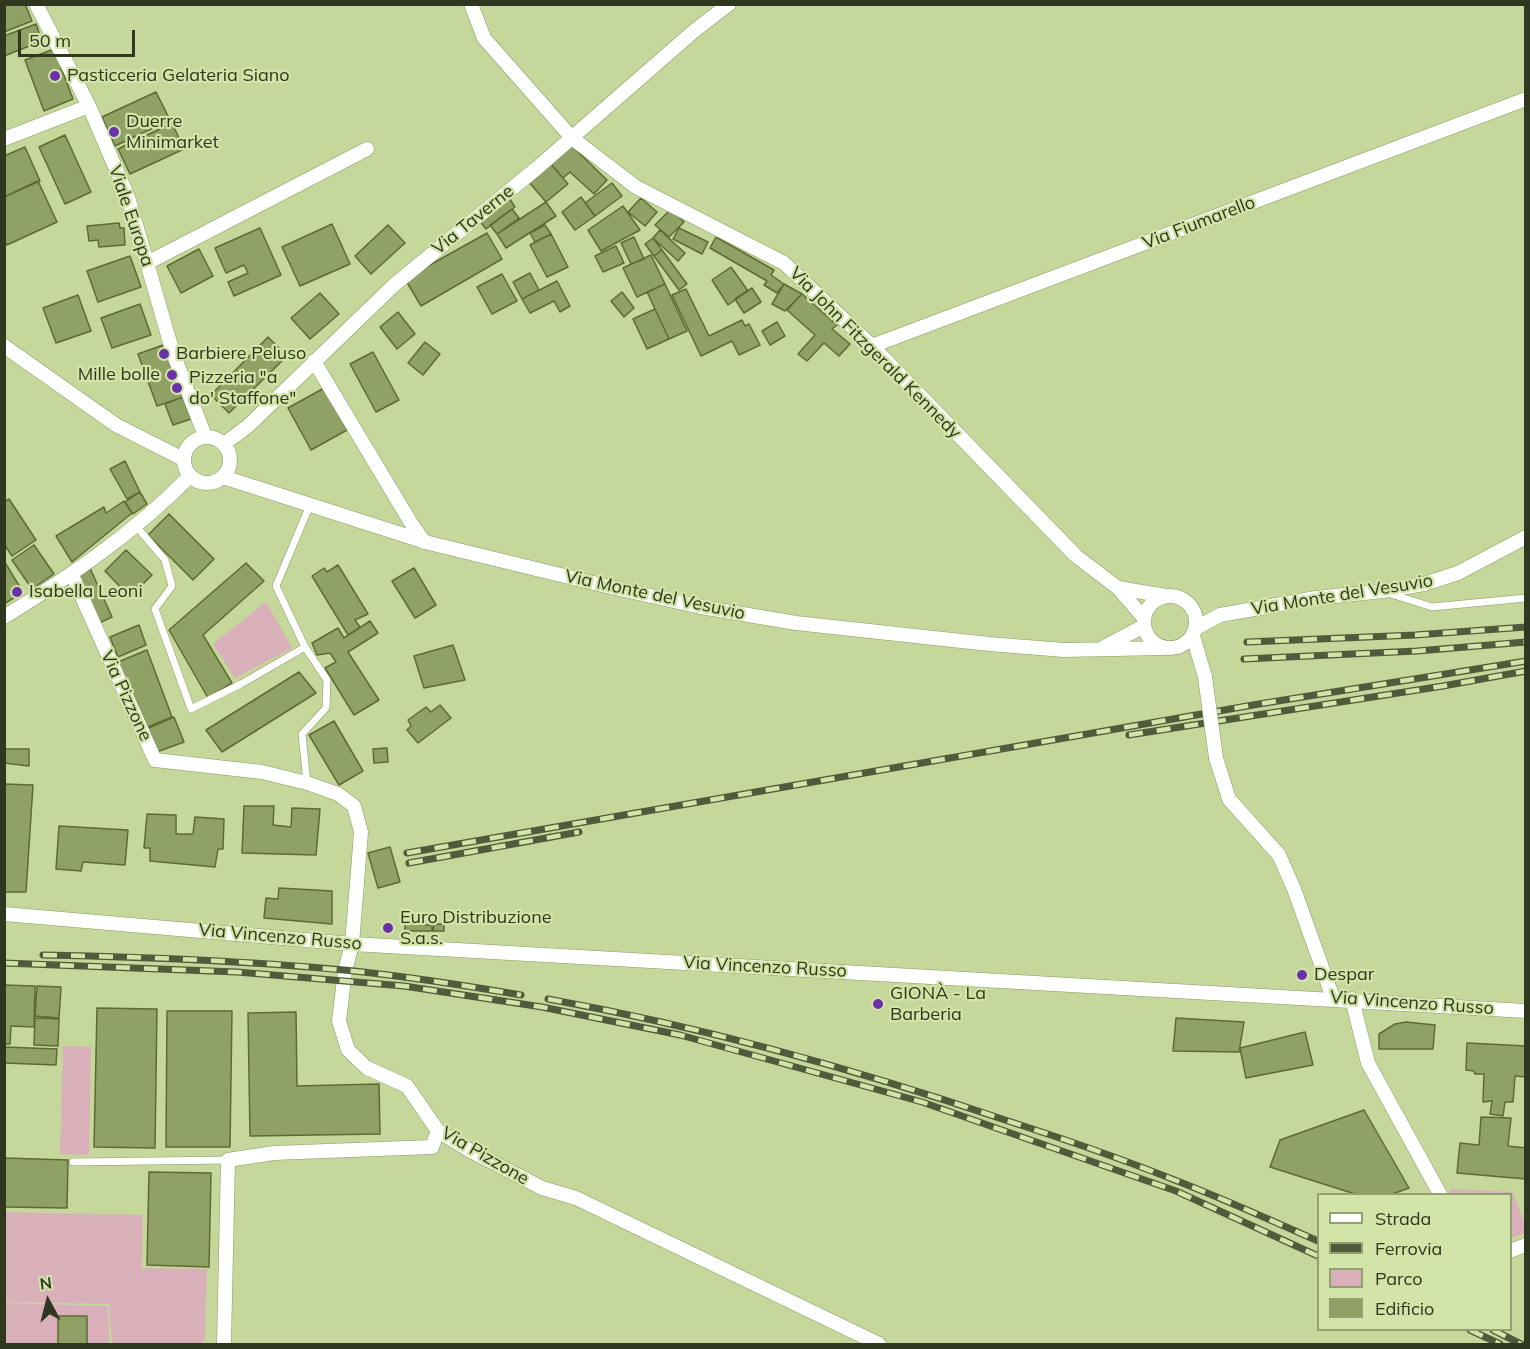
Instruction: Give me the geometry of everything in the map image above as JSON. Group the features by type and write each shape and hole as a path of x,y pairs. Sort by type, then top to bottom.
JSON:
{"street":[{"name":"Viale Europa","path":"36,4 89,106 128,197 173,352 205,436"},
{"name":"Via John Fitzgerald Kennedy","path":"471,4 484,38 572,138 636,187 784,263 872,346 1076,556 1118,588 1144,622"},
{"name":"Via Taverne","path":"224,444 248,426 394,285 572,138 694,31 729,4"},
{"name":"Via Fiumarello","path":"872,346 1526,99"},
{"path":"4,139 89,106"},
{"path":"147,263 367,149"},
{"path":"4,346 116,425 183,459"},
{"path":"314,361 424,542"},
{"path":"205,436 217,438 224,444 230,459 229,468 223,477 207,483 190,476 185,469 183,459 188,446 194,440 205,436"},
{"path":"4,617 72,575 158,508 190,476"},
{"name":"Via Monte del Vesuvio","path":"223,477 424,542 606,586 701,606 796,623 1064,650 1168,648 1187,643 1195,632 1220,615 1316,598 1424,584 1458,573 1526,537"},
{"name":"Via Pizzone","path":"72,575 155,760 262,772 307,783 338,794 354,806 361,832 352,944 345,970 339,1022 348,1050 367,1068 407,1086 438,1131 469,1150 542,1188 576,1198 879,1344"},
{"name":"Via John Fitzgerald Kennedy","path":"1118,588 1166,596"},
{"path":"1166,596 1174,596 1220,615"},
{"name":"Via Monte del Vesuvio","path":"1099,649 1144,622 1151,604 1166,596"},
{"path":"1190,604 1195,611 1195,632 1204,671 1216,758 1229,799 1279,855 1294,889 1333,998"},
{"path":"1144,622 1151,640 1204,671"},
{"name":"Via Vincenzo Russo","path":"4,914 352,944 1352,999 1526,1011"},
{"path":"1352,999 1368,1063 1439,1193"},
{"path":"224,1344 228,1160 274,1153 432,1147 438,1131"}],"lane":[{"path":"307,783 302,734 326,708 327,680 305,647 276,586 310,505"},
{"path":"135,526 165,560 172,586 155,609 191,709 241,684 305,647"},
{"path":"1383,591 1432,607 1526,598"},
{"path":"73,1162 228,1160"}],"green space":[{"path":"266,602 292,648 235,678 213,644"},
{"path":"63,1046 91,1047 89,1155 60,1154"},
{"path":"1449,1189 1513,1192 1525,1225 1525,1233 1512,1238 1512,1193 1451,1193"},
{"path":"5,1212 143,1215 142,1268 207,1269 205,1339 201,1344 112,1344 109,1304 5,1302"},
{"path":"5,1303 108,1306 109,1344 5,1344"}],"building":[{"path":"4,4 25,4 32,21 4,32"},
{"path":"36,24 42,41 4,56 4,36"},
{"path":"54,49 73,99 44,111 25,60"},
{"path":"156,92 170,120 115,146 102,117"},
{"path":"172,123 184,149 130,174 118,149"},
{"path":"65,135 91,192 65,204 39,147"},
{"path":"571,145 607,180 594,194 570,172 563,178 550,163"},
{"path":"25,147 40,181 4,197 4,156"},
{"path":"550,163 568,184 546,202 528,181"},
{"path":"38,181 57,222 7,245 4,240 4,197"},
{"path":"612,183 622,196 595,216 585,203"},
{"path":"581,197 595,216 575,230 562,212"},
{"path":"509,198 515,207 486,229 479,220"},
{"path":"641,198 657,212 645,226 628,212"},
{"path":"546,202 556,216 506,248 497,234"},
{"path":"623,206 640,230 601,251 588,230"},
{"path":"512,209 519,218 497,234 490,225"},
{"path":"671,209 684,222 669,237 655,225"},
{"path":"119,223 120,228 124,228 125,245 99,247 98,240 89,241 87,226"},
{"path":"332,224 350,264 300,286 282,247"},
{"path":"388,225 405,243 371,274 355,256"},
{"path":"545,225 551,234 535,242 530,233"},
{"path":"260,228 281,275 234,296 228,282 248,273 244,265 226,273 215,248"},
{"path":"679,228 708,242 702,254 673,239"},
{"path":"660,230 685,253 678,261 653,238"},
{"path":"487,233 502,259 421,306 405,279"},
{"path":"551,234 568,267 547,277 530,245"},
{"path":"634,237 644,259 631,264 621,243"},
{"path":"716,237 774,270 771,275 784,284 777,293 764,285 767,281 710,248"},
{"path":"653,238 662,250 654,256 645,244"},
{"path":"616,246 624,263 603,272 595,256"},
{"path":"199,249 213,276 181,293 167,266"},
{"path":"662,250 687,284 679,290 654,256"},
{"path":"651,255 665,284 637,297 623,268"},
{"path":"130,256 141,287 98,302 87,271"},
{"path":"731,267 748,291 728,305 712,280"},
{"path":"530,273 539,290 522,299 513,282"},
{"path":"502,274 517,301 492,314 477,287"},
{"path":"557,281 570,306 560,312 554,301 530,313 522,299"},
{"path":"665,284 687,331 669,339 647,292"},
{"path":"784,284 802,294 785,311 772,304"},
{"path":"752,288 761,302 744,313 735,299"},
{"path":"686,289 709,336 742,320 745,326 749,324 760,345 739,355 732,341 701,356 672,295"},
{"path":"622,292 634,308 624,317 611,301"},
{"path":"320,293 339,314 310,339 291,318"},
{"path":"802,294 837,325 832,329 850,344 839,356 824,343 807,361 798,354 815,335 787,310"},
{"path":"78,295 91,331 56,343 43,308"},
{"path":"140,304 151,335 112,348 101,318"},
{"path":"655,309 669,339 647,349 633,319"},
{"path":"398,312 415,334 397,349 380,327"},
{"path":"777,322 785,336 770,345 762,331"},
{"path":"268,337 287,356 229,413 211,395"},
{"path":"425,342 440,354 423,375 408,363"},
{"path":"163,345 183,397 157,406 138,354"},
{"path":"373,352 399,400 376,412 350,364"},
{"path":"324,388 347,430 311,450 288,408"},
{"path":"183,397 191,419 173,425 165,404"},
{"path":"125,461 140,492 127,499 110,469"},
{"path":"140,492 147,504 133,514 125,502"},
{"path":"9,499 36,540 12,556 4,544 4,502"},
{"path":"124,501 132,513 72,562 56,536 104,507 106,513"},
{"path":"169,514 214,559 193,580 148,535"},
{"path":"34,545 54,574 32,589 12,560"},
{"path":"126,550 152,575 130,597 105,571"},
{"path":"4,561 23,592 4,604"},
{"path":"246,563 264,581 203,635 232,683 208,698 169,630"},
{"path":"338,565 368,614 355,620 360,627 348,635 312,576 324,568 327,572"},
{"path":"90,568 112,617 97,624 78,584 81,575"},
{"path":"414,568 436,605 415,618 392,581"},
{"path":"370,621 378,633 348,652 379,700 354,715 325,668 336,662 330,653 317,655 312,643 338,628 344,638"},
{"path":"139,625 146,645 118,657 110,637"},
{"path":"453,645 465,680 424,688 414,656"},
{"path":"147,650 172,717 143,729 118,662"},
{"path":"299,672 316,693 222,752 206,730"},
{"path":"440,705 451,718 418,743 407,730 411,726 408,720 426,707 431,712"},
{"path":"174,717 184,742 154,753 144,730"},
{"path":"334,721 363,771 339,785 309,735"},
{"path":"387,748 388,762 374,763 373,749"},
{"path":"4,749 29,749 29,766 4,763"},
{"path":"4,784 33,785 26,892 4,892"},
{"path":"244,806 274,806 273,825 291,827 292,808 320,809 316,855 242,853"},
{"path":"147,814 176,815 176,834 193,834 195,817 224,819 223,849 218,849 215,867 150,861 150,848 144,848"},
{"path":"59,826 128,830 125,865 83,862 81,871 56,869"},
{"path":"390,847 400,882 378,888 368,853"},
{"path":"279,888 332,891 332,924 264,918 266,898 278,899"},
{"path":"405,924 432,925 432,931 405,931"},
{"path":"434,924 444,924 444,931 433,931"},
{"path":"4,985 35,986 34,1027 11,1026 10,1044 4,1044"},
{"path":"37,986 61,987 59,1018 35,1016"},
{"path":"97,1008 157,1009 155,1148 94,1147"},
{"path":"167,1011 232,1011 230,1147 166,1147"},
{"path":"296,1012 297,1086 379,1084 380,1134 250,1136 248,1013"},
{"path":"35,1018 59,1019 58,1046 34,1045"},
{"path":"1176,1018 1244,1022 1239,1052 1173,1051"},
{"path":"1406,1022 1435,1025 1433,1049 1379,1049 1379,1034 1395,1024"},
{"path":"1305,1032 1313,1065 1246,1078 1240,1048"},
{"path":"1467,1043 1526,1046 1526,1077 1515,1076 1513,1102 1505,1102 1503,1116 1490,1114 1492,1101 1483,1102 1484,1074 1475,1074 1474,1071 1466,1070"},
{"path":"4,1047 57,1049 56,1065 4,1063"},
{"path":"1364,1110 1409,1188 1395,1193 1352,1193 1270,1167 1280,1140"},
{"path":"1481,1117 1511,1118 1508,1146 1526,1148 1526,1179 1457,1173 1460,1143 1479,1145"},
{"path":"4,1158 68,1160 67,1208 4,1207"},
{"path":"149,1172 211,1173 209,1267 147,1265"},
{"path":"58,1316 87,1316 87,1344 58,1344"}],"railway":[{"path":"1247,642 1415,635 1526,627"},
{"path":"1244,659 1417,651 1526,642"},
{"path":"407,853 1253,705 1526,661"},
{"path":"1129,735 1526,671"},
{"path":"409,863 579,832"},
{"path":"43,955 203,960 323,968 521,995"},
{"path":"4,963 237,972 404,986 542,1007 680,1035 922,1102 1176,1191 1317,1256"},
{"path":"548,999 721,1036 949,1101 1131,1163 1317,1241"},
{"path":"1472,1331 1500,1344"},
{"path":"1495,1331 1521,1344"}],"place":[{"name":"Pasticceria Gelateria Siano","path":"55,76"},
{"name":"Duerre Minimarket","path":"114,132"},
{"name":"Barbiere Peluso","path":"164,354"},
{"name":"Mille bolle","path":"172,375"},
{"name":"Pizzeria \"a do' Staffone\"","path":"177,388"},
{"name":"Isabella Leoni","path":"17,592"},
{"name":"Euro Distribuzione S.a.s.","path":"388,928"},
{"name":"Despar","path":"1302,975"},
{"name":"GIONÀ - La Barberia","path":"878,1004"}]}
